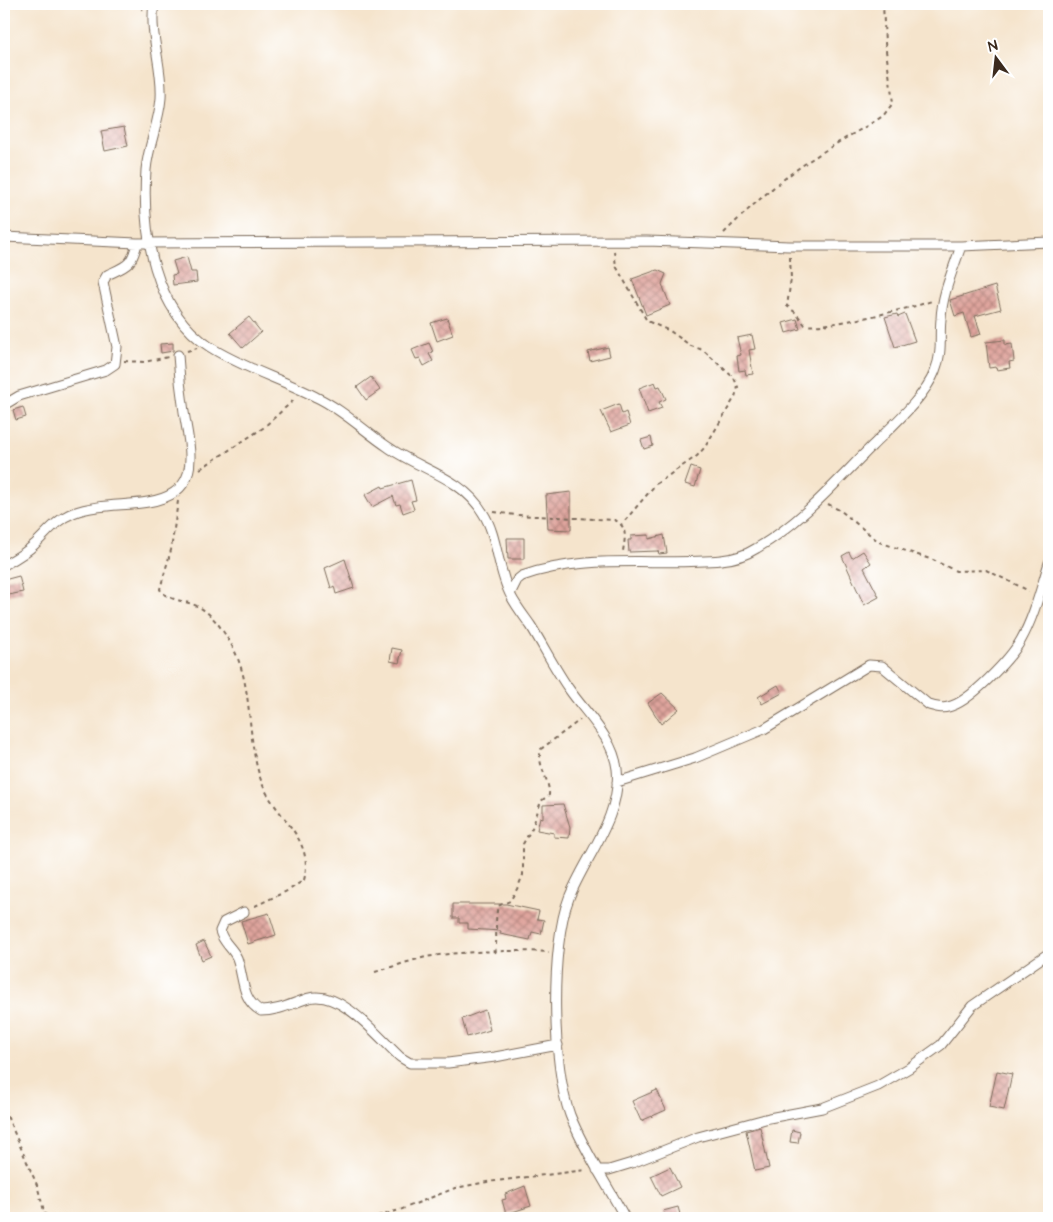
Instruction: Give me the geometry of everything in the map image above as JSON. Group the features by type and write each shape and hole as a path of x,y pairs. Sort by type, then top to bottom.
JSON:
{"street":[{"path":"154,4 152,18 161,94 146,166 148,243 166,296 180,318 206,344 238,362 303,391 338,410 389,448 444,478 465,492 482,509 489,526 498,564 510,594 559,674 611,748 616,766 617,782 611,810 601,835 568,899 556,953 558,1045 561,1082 566,1102 597,1170 625,1218"},
{"path":"4,237 137,243 614,241 789,246 962,246 1049,242"},
{"path":"4,405 19,396 106,370 115,364 117,347 103,282 107,275 120,270 129,263 134,257 137,243"},
{"path":"510,594 517,580 529,573 604,560 666,562 722,560 741,557 758,548 788,527 818,500 892,426 923,392 935,372 942,346 941,319 944,297 962,246"},
{"path":"4,565 23,555 51,528 71,514 101,507 158,499 180,487 187,476 192,458 181,396 178,355"},
{"path":"617,782 694,758 764,730 869,665 882,666 937,708 949,707 961,701 992,676 1010,657 1022,639 1049,563"},
{"path":"244,912 224,922 220,931 224,943 236,957 250,1002 261,1011 281,1009 311,998 332,999 346,1008 400,1057 410,1063 424,1064 467,1060 558,1045"},
{"path":"597,1170 609,1170 698,1137 769,1118 822,1108 878,1086 909,1068 941,1045 972,1006 1049,953"}],"path":[{"path":"712,244 751,206 786,177 825,150 883,116 890,109 893,103 893,93 885,43 883,4"},
{"path":"614,241 614,261 647,321 703,350 734,378 738,387 735,397 705,447 697,456 656,484 622,524"},
{"path":"789,246 791,279 786,306 796,313 805,325 824,326 912,308 944,297"},
{"path":"117,359 129,362 144,362 178,355 206,344"},
{"path":"187,476 211,464 263,428 303,391"},
{"path":"180,487 172,541 160,589 165,595 206,611 229,640 244,675 253,744 262,782 276,810 298,836 306,866 304,880 290,890 244,912"},
{"path":"818,500 841,511 879,542 933,560 956,571 986,570 1038,595"},
{"path":"482,509 516,515 602,518 622,524 625,530 622,560"},
{"path":"495,953 498,934 495,925 498,906 510,901 517,889 523,875 523,844 533,826 541,801 549,795 547,780 540,760 541,749 588,714"},
{"path":"375,972 426,957 526,950 556,953"},
{"path":"4,1109 32,1174 46,1218"},
{"path":"370,1218 400,1210 455,1188 487,1182 597,1170"}],"building":[{"path":"124,127 128,146 105,151 101,131"},
{"path":"187,257 191,272 196,272 197,282 173,285 172,275 177,274 173,261"},
{"path":"657,270 666,274 662,284 670,305 646,315 632,279"},
{"path":"995,286 1001,309 975,316 981,334 971,337 964,313 955,316 950,300"},
{"path":"897,314 898,317 905,314 915,341 895,347 885,317"},
{"path":"249,317 261,332 243,348 230,333"},
{"path":"447,318 453,335 437,341 431,323"},
{"path":"797,319 800,329 786,333 783,323"},
{"path":"752,335 755,349 749,350 753,374 746,375 745,370 739,371 737,356 741,355 737,338"},
{"path":"1005,340 1005,345 1012,344 1014,361 1009,362 1010,368 997,370 996,367 989,368 986,342"},
{"path":"173,343 173,351 161,353 160,344"},
{"path":"429,343 433,352 429,354 433,361 424,366 420,358 416,359 412,350"},
{"path":"608,347 610,356 590,361 588,352"},
{"path":"371,377 380,390 366,400 357,387"},
{"path":"655,382 657,387 660,386 666,399 659,402 662,408 648,413 639,388"},
{"path":"619,404 622,414 626,412 630,425 611,432 601,411"},
{"path":"23,407 26,417 16,420 13,410"},
{"path":"651,437 653,446 644,449 641,440"},
{"path":"691,467 700,470 695,487 685,484"},
{"path":"411,480 416,500 411,501 414,509 403,513 400,504 396,505 393,496 372,507 365,495 382,486 383,488"},
{"path":"571,492 571,530 548,529 546,495"},
{"path":"649,535 649,539 664,535 667,553 659,554 658,551 629,552 628,540 631,540 631,536"},
{"path":"507,538 524,538 524,559 508,559"},
{"path":"863,551 871,563 864,568 879,597 864,605 842,556 849,552 852,558"},
{"path":"345,559 354,588 336,594 334,586 331,588 325,568"},
{"path":"19,576 23,592 4,596 4,580"},
{"path":"392,648 402,650 399,663 390,661"},
{"path":"778,685 782,693 762,704 758,697"},
{"path":"662,693 679,709 661,724 648,703"},
{"path":"563,804 570,827 569,838 554,837 554,833 537,830 540,817 543,818 543,805"},
{"path":"453,904 506,904 539,911 537,919 544,920 541,934 532,932 530,940 500,934 501,931 468,929 468,923 459,923 459,918 453,918"},
{"path":"269,913 276,935 248,944 241,921"},
{"path":"204,941 211,956 202,960 196,945"},
{"path":"485,1010 490,1030 467,1037 462,1019"},
{"path":"997,1071 1012,1074 1004,1110 989,1107"},
{"path":"657,1090 666,1110 641,1121 632,1101"},
{"path":"760,1127 769,1168 755,1171 746,1131"},
{"path":"792,1130 800,1132 798,1143 790,1142"},
{"path":"670,1167 680,1187 661,1196 651,1176"},
{"path":"525,1186 531,1206 506,1214 502,1200 506,1199 505,1194"},
{"path":"678,1207 681,1218 666,1218 663,1211"}]}
